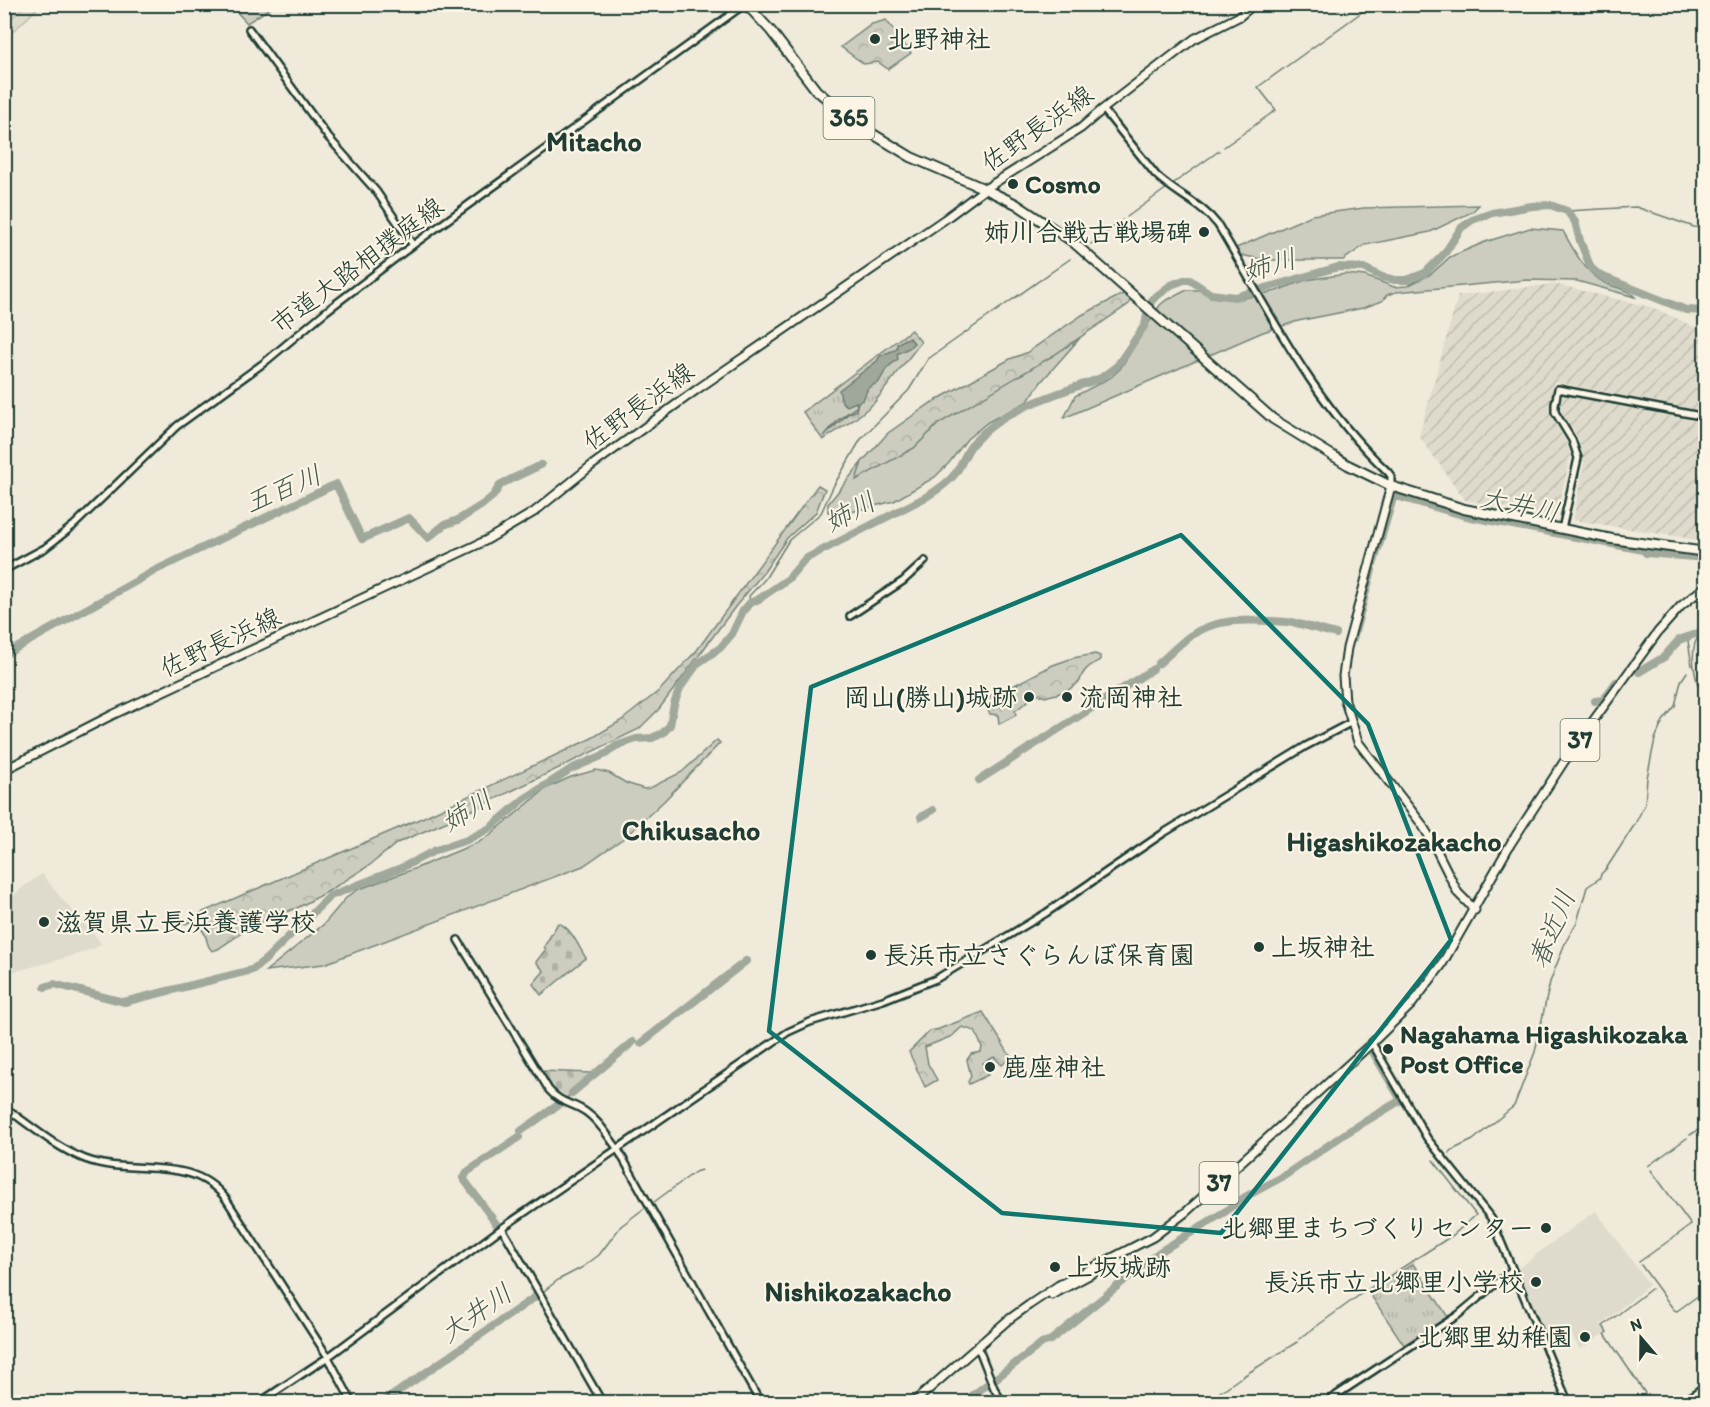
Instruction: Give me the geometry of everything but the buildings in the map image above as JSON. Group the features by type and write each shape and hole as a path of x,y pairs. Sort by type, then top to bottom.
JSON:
{"highway":[{"name":"365","path":"746,4 771,31 816,90 858,125 911,157 1016,204 1073,242 1274,419 1348,465 1391,486 1464,509 1562,530 1666,548 1706,552"}],"main road":[{"name":"佐野長浜線","path":"4,770 112,715 485,541 518,523 689,394 945,219 985,189 1081,128 1194,39 1240,16 1254,4"},
{"path":"1391,486 1347,648 1343,676 1345,701 1350,723 1361,747 1421,823 1458,893 1476,910"},
{"name":"37","path":"920,1402 1008,1320 1041,1297 1141,1243 1174,1221 1373,1045 1425,995 1445,968 1521,828 1569,754 1666,622 1690,597 1706,586"},
{"name":"37","path":"1476,910 1572,757 1661,634 1684,609 1706,592"},
{"name":"37","path":"914,1402 977,1349"}],"street":[{"name":"市道大路相撲庭線","path":"4,570 45,548 73,526 177,426 265,362 412,245 746,4"},
{"path":"249,29 328,137 376,191 412,245"},
{"path":"1103,109 1164,183 1208,212 1281,336 1325,401 1363,448 1391,476 1391,486"},
{"path":"1562,530 1578,458 1572,440 1555,412 1558,389 1706,417"},
{"path":"850,616 903,581 925,561"},
{"path":"260,1402 328,1357 502,1228 788,1032 810,1022 909,991 936,979 1046,913 1161,834 1306,746 1350,723"},
{"path":"458,940 549,1090 562,1102 584,1110 595,1119 617,1148 760,1402"},
{"path":"1373,1045 1427,1138 1491,1218 1568,1402"},
{"path":"4,1107 62,1147 88,1160 184,1172 197,1175 212,1184 226,1199 328,1357 352,1402"},
{"path":"502,1228 602,1402"},
{"path":"1326,1402 1442,1327 1512,1270"},
{"path":"977,1349 1002,1402"},
{"path":"1683,1402 1706,1385"}],"highlighted area":[{"path":"1181,535 1368,724 1451,940 1221,1233 1002,1213 769,1031 811,687"}],"shaded area":[{"path":"5,4 43,5 8,37 5,33"},
{"path":"1554,284 1654,308 1705,332 1705,411 1554,382 1550,404 1551,416 1566,441 1571,455 1556,517 1465,500 1419,436 1458,296"},
{"path":"910,338 914,343 897,354 898,359 887,368 879,382 868,388 863,400 858,402 856,411 849,413 823,437 838,420 857,406 856,402 847,406 842,402 839,390 877,361 880,356 897,349 897,344"},
{"path":"1563,395 1705,423 1705,541 1573,520 1584,463 1578,438 1561,412 1560,403"},
{"name":"滋賀県立長浜養護学校","path":"42,874 101,944 72,956 5,974 5,904 23,887"},
{"path":"1596,1211 1649,1285 1601,1325 1606,1332 1580,1349 1569,1331 1547,1344 1517,1272 1518,1269"}],"green space":[{"path":"238,5 275,5 247,23 234,9"},
{"path":"886,20 911,53 888,69 878,62 864,64 841,47 872,24"},
{"path":"1479,205 1472,212 1430,232 1365,245 1343,260 1265,260 1241,255 1234,249 1312,215 1364,208"},
{"path":"1530,228 1563,231 1580,260 1591,273 1605,283 1625,290 1635,297 1577,281 1527,280 1396,292 1387,295 1382,301 1363,308 1298,321 1263,332 1064,418 1075,396 1110,378 1120,369 1160,305 1187,290 1201,290 1213,297 1240,299 1276,291 1306,280 1346,274 1365,276 1394,287 1407,286 1431,274 1450,257 1485,242"},
{"path":"1125,293 1130,298 1129,304 1054,355 938,424 914,448 856,480 862,462 888,433 931,403 1010,359 1026,353 1082,315"},
{"path":"911,330 921,342 874,403 823,440 803,412"},
{"path":"1080,338 1041,382 1028,401 988,422 967,439 935,477 894,501 839,515 828,512 828,504 862,462 857,479 914,448 938,424"},
{"path":"818,485 825,489 816,512 787,538 764,572 659,709 639,729 462,815 397,843 370,865 327,892 297,908 252,926 218,949 212,951 210,949 204,933 195,920 177,927 182,921 424,817 592,738 622,720 660,690 697,650"},
{"path":"1095,654 1100,656 1100,660 1087,668 1080,681 1067,691 1045,697 1039,694 1031,696 1015,711 1016,715 999,724 998,715 990,714 984,704 990,696 1053,665"},
{"path":"717,740 720,743 664,801 624,838 583,866 324,964 266,971 324,924 346,898 357,890 479,842 547,788 571,777 596,770 609,773 626,783 644,789 650,788 682,772"},
{"path":"558,923 571,933 586,958 541,995 533,984 544,971 536,962 546,949 544,947"},
{"path":"983,1012 1011,1057 1002,1065 994,1057 983,1063 988,1075 969,1084 971,1076 967,1060 971,1054 981,1052 982,1047 975,1031 962,1027 952,1036 925,1047 928,1064 937,1080 925,1087 909,1052 930,1031"},
{"path":"541,1071 590,1073 591,1075 567,1098 561,1098 555,1093"},
{"path":"1413,1264 1448,1317 1404,1345 1368,1291"}],"waterway":[{"path":"1224,147 1276,110 1258,87 1373,4"},
{"path":"1171,185 1219,151"},
{"path":"1127,217 1167,188"},
{"name":"姉川","path":"45,987 54,984 124,1002 252,970 330,896 401,868 436,850 467,840 490,828 524,799 571,769 606,754 616,746 636,739 652,738 663,733 670,725 680,688 698,663 720,648 732,634 743,611 750,603 788,579 805,559 926,497 941,487 955,474 974,442 1001,419 1050,396 1101,378 1117,366 1145,325 1149,305 1171,285 1190,280 1211,294 1235,297 1338,267 1364,268 1382,277 1407,280 1425,273 1445,253 1461,228 1472,220 1492,213 1550,205 1567,211 1575,222 1591,268 1601,276 1686,310 1706,311"},
{"path":"1567,211 1636,207 1706,229"},
{"path":"1091,244 1123,220"},
{"path":"750,603 749,596 765,579 789,540 821,513 834,485 861,439 909,390 928,359 1070,259"},
{"name":"五百川","path":"4,655 156,570 336,484 362,539 409,518 428,538 444,525 458,520 482,505 493,496 501,484 541,465"},
{"name":"大井川","path":"1374,562 1393,498 1396,496 1466,516 1643,550 1646,553 1706,558"},
{"name":"大井川","path":"1353,639 1372,570"},
{"name":"大井川","path":"1158,664 1190,636 1213,625 1237,621 1287,622"},
{"name":"大井川","path":"1292,622 1336,634"},
{"path":"1639,672 1664,657 1679,640 1706,630"},
{"name":"春近川","path":"1702,631 1695,643 1693,658 1697,682 1706,704"},
{"name":"春近川","path":"1692,635 1688,641 1692,666"},
{"name":"大井川","path":"979,780 1153,669"},
{"name":"春近川","path":"1450,1153 1473,1140 1514,1106 1535,1052 1550,982 1565,943 1577,922 1587,887 1600,878 1635,824 1645,804 1647,778 1655,739 1663,721 1675,706 1681,681 1687,672"},
{"path":"1595,701 1603,700 1616,682"},
{"name":"大井川","path":"921,817 933,810"},
{"name":"大井川","path":"641,1043 746,961"},
{"name":"大井川","path":"572,1093 633,1042"},
{"path":"1228,1209 1284,1176 1346,1133 1401,1100 1374,1054"},
{"name":"大井川","path":"521,1131 558,1105"},
{"path":"1690,1135 1706,1125"},
{"name":"大井川","path":"465,1176 467,1172 519,1137"},
{"path":"1648,1166 1687,1138"},
{"path":"1299,1339 1361,1294 1453,1235 1476,1215 1433,1160"},
{"name":"春近川","path":"1453,1166 1493,1212"},
{"path":"654,1202 701,1170"},
{"path":"1639,1262 1691,1225 1651,1170"},
{"name":"大井川","path":"463,1178 497,1225"},
{"path":"544,1291 599,1255 621,1226 646,1207"},
{"path":"995,1379 1042,1343 1051,1340 1158,1253 1226,1211"},
{"name":"春近川","path":"1496,1218 1504,1238"},
{"name":"春近川","path":"1506,1243 1512,1258"},
{"path":"1641,1265 1674,1310 1677,1311 1706,1290"},
{"name":"大井川","path":"383,1402 538,1295 534,1288"},
{"path":"1651,1289 1603,1326 1607,1332 1605,1334 1651,1402"},
{"path":"1242,1377 1297,1342"},
{"path":"1206,1402 1240,1378"},
{"path":"964,1402 989,1383"},
{"path":"1688,1402 1706,1390"}],"place":[{"name":"北野神社","path":"875,39"},
{"name":"Cosmo","path":"1013,184"},
{"name":"姉川合戦古戦場碑","path":"1204,232"},
{"name":"岡山(勝山)城跡","path":"1029,697"},
{"name":"流岡神社","path":"1067,697"},
{"name":"滋賀県立長浜養護学校","path":"44,922"},
{"name":"上坂神社","path":"1259,947"},
{"name":"長浜市立さぐらんぼ保育園","path":"871,955"},
{"name":"Nagahama Higashikozaka Post Office","path":"1388,1049"},
{"name":"鹿座神社","path":"990,1067"},
{"name":"北郷里まちづくりセンター","path":"1546,1228"},
{"name":"上坂城跡","path":"1055,1267"},
{"name":"長浜市立北郷里小学校","path":"1536,1282"},
{"name":"北郷里幼稚園","path":"1585,1337"}],"district":[{"name":"Mitacho","path":"594,141"},
{"name":"Chikusacho","path":"691,830"},
{"name":"Higashikozakacho","path":"1394,841"},
{"name":"Nishikozakacho","path":"858,1291"}]}
